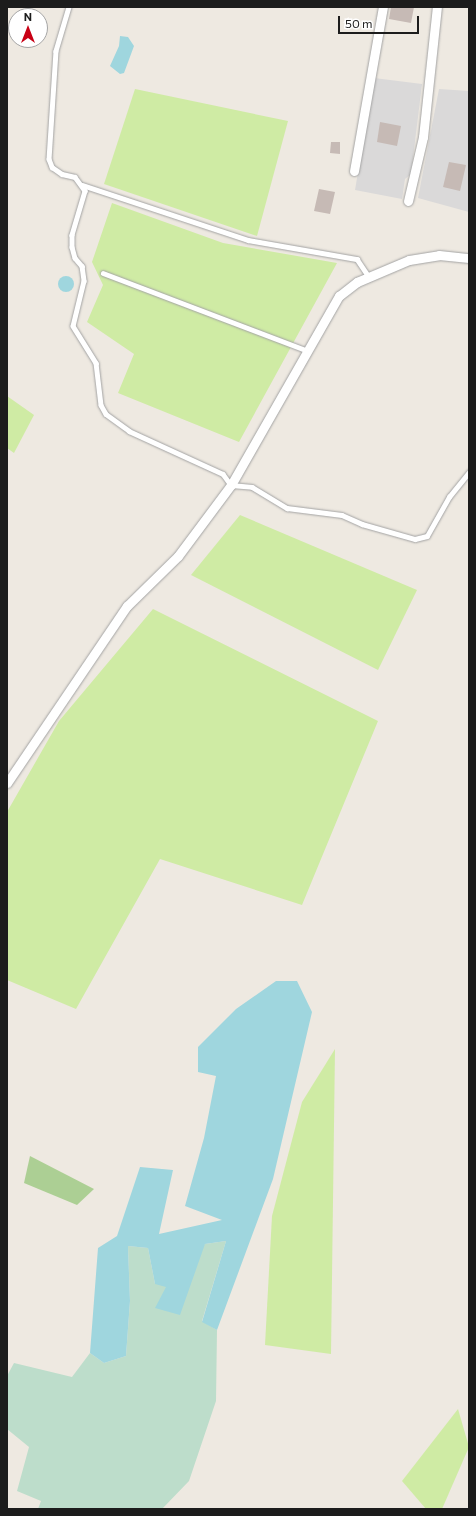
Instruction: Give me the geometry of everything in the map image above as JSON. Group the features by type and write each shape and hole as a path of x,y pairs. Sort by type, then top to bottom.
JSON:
{"street":[{"path":"354,171 383,7"},
{"path":"408,201 423,137 437,7"},
{"path":"7,783 127,606 178,556 231,485 306,350 339,296 357,282 423,257 439,255 469,258"}],"lane":[{"path":"69,7 56,51 49,159 52,167 62,174 75,177 85,191 72,235 72,247 75,258 82,266 84,281 72,326 96,363 101,405 106,414 129,431 222,474 231,485 252,487 287,508 342,515 405,538 421,539 427,536 449,497 469,472"},
{"path":"82,185 248,240 357,259 368,277"},
{"path":"103,273 306,350"}],"shaded area":[{"path":"374,78 422,84 411,174 405,179 402,199 355,190"},
{"path":"439,89 469,91 469,212 418,198"}],"green space":[{"path":"135,89 288,121 257,236 104,184"},
{"path":"112,203 223,243 337,263 239,442 118,393 134,354 87,322 103,285 92,262"},
{"path":"7,396 34,415 14,453 7,448"},
{"path":"240,515 417,590 378,670 191,575"},
{"path":"153,609 378,721 302,905 160,859 76,1009 7,980 7,812 59,721"},
{"path":"335,1049 331,1354 265,1345 272,1216 302,1102"},
{"path":"30,1156 94,1189 77,1205 24,1183"},
{"path":"226,1241 202,1321 217,1330 216,1401 189,1481 162,1509 38,1509 41,1501 17,1491 29,1447 7,1429 7,1376 14,1363 72,1377 90,1353 104,1363 126,1356 130,1301 128,1246 148,1248 155,1284 205,1244"},
{"path":"458,1409 469,1447 442,1509 426,1509 402,1481"}],"water":[{"path":"120,36 128,37 134,46 124,73 120,74 110,66 119,46"},
{"path":"66,276 73,281 74,284 69,291 66,292 59,287 58,284 63,277"},
{"path":"276,981 297,981 312,1012 273,1179 217,1330 202,1322 226,1241 205,1244 180,1315 155,1308 166,1287 155,1284 148,1248 128,1246 130,1301 126,1356 104,1363 90,1353 98,1248 117,1236 140,1167 173,1170 159,1234 222,1220 185,1206 204,1138 216,1076 198,1072 198,1047 236,1009"}],"building":[{"path":"391,7 414,7 411,23 389,19"},
{"path":"380,122 401,126 397,146 377,142"},
{"path":"331,142 340,142 340,154 330,153"},
{"path":"449,162 466,165 460,191 443,187"},
{"path":"319,189 335,192 330,214 314,211"}]}
